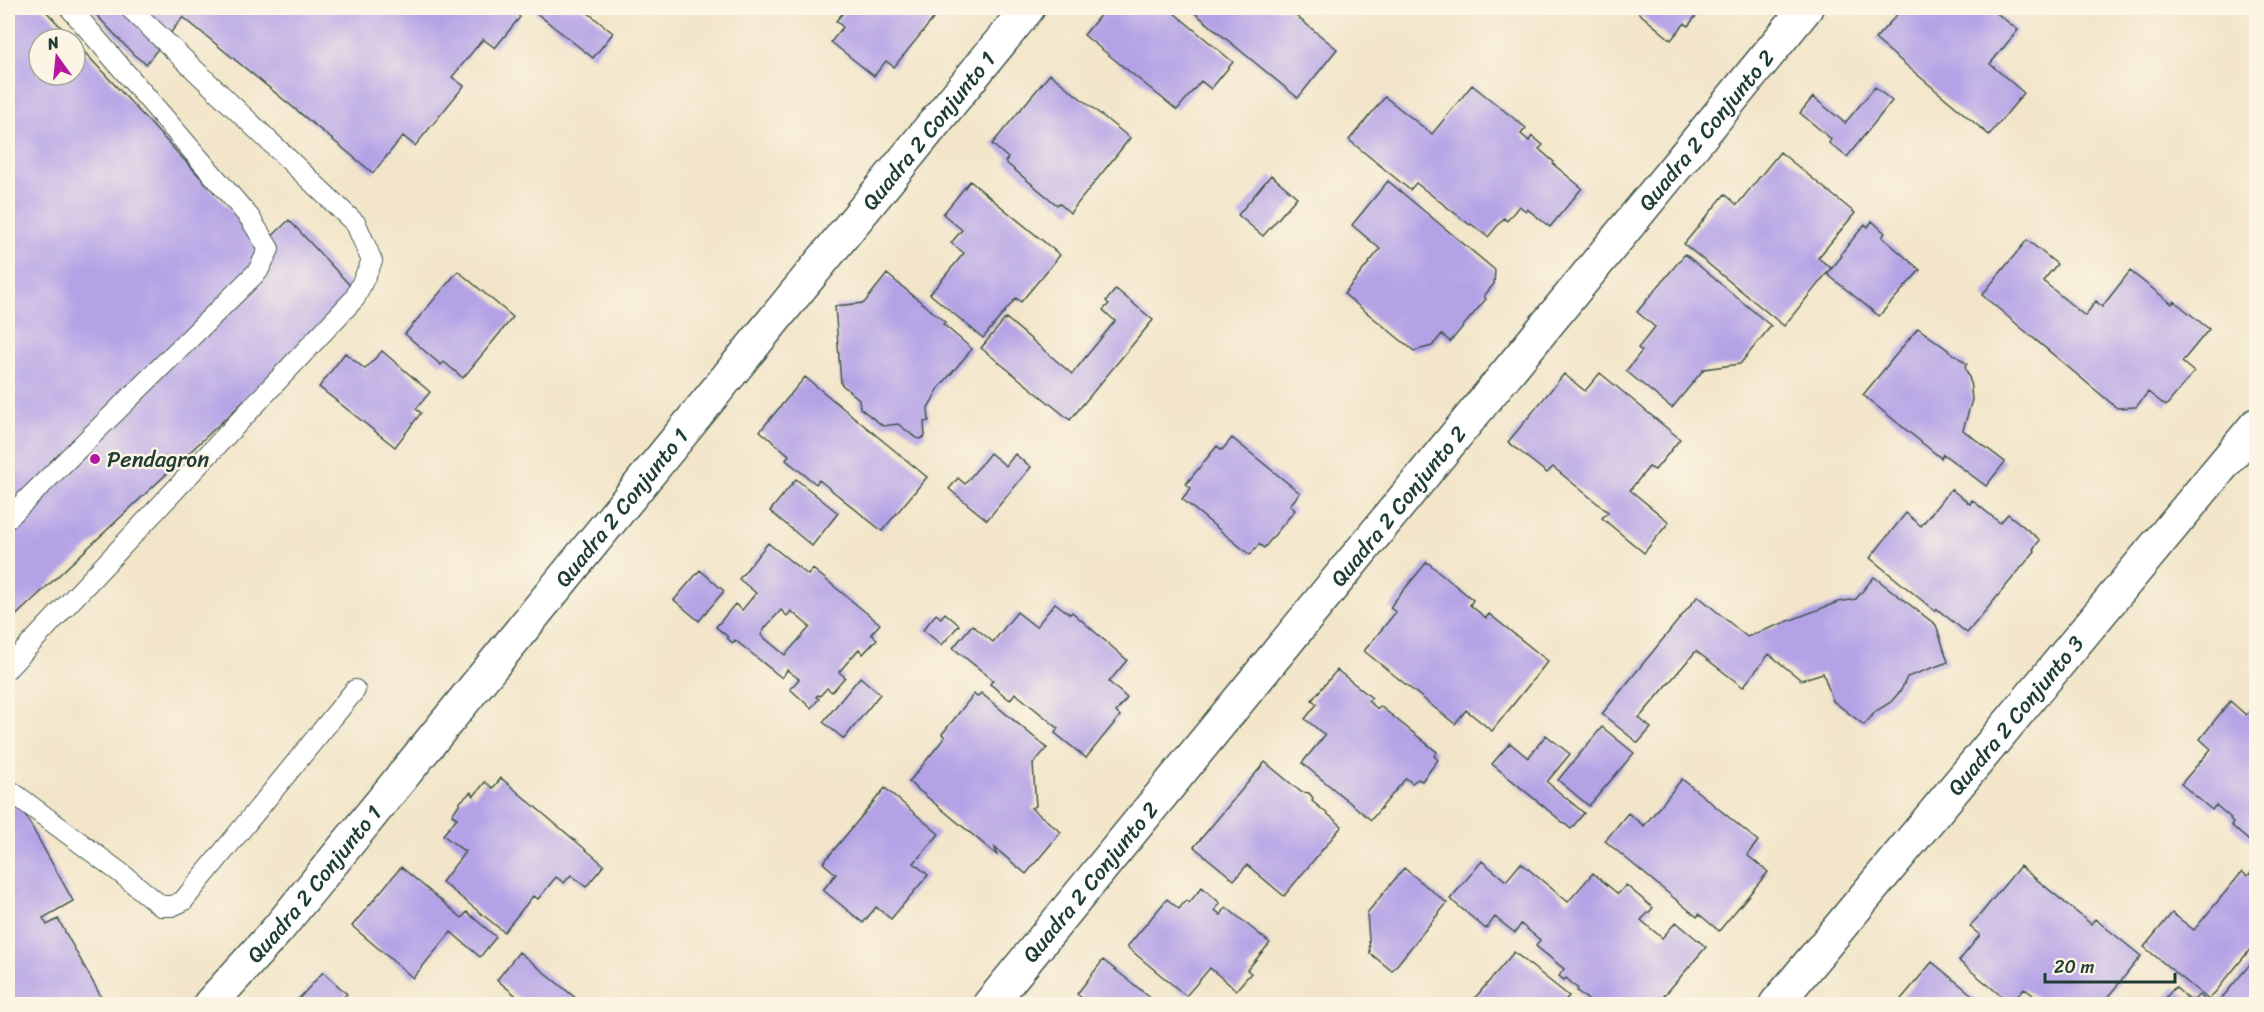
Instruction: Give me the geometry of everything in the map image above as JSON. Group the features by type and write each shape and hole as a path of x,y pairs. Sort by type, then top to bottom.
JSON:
{"street":[{"name":"Quadra 2 Conjunto 1","path":"210,1005 285,920 1028,8"},
{"name":"Quadra 2 Conjunto 2","path":"990,1005 1806,8"},
{"name":"Quadra 2 Conjunto 3","path":"1776,1005 2256,426"}],"lane":[{"path":"8,518 258,272 269,249 250,218 70,8"},
{"path":"8,668 355,298 372,261 356,224 133,8"},
{"path":"8,789 161,906 172,906 183,901 355,690"}],"building":[{"name":"Pendagron","path":"8,8 43,8 61,27 27,27 27,87 87,87 87,55 263,245 289,220 358,294 8,623"},
{"path":"90,8 509,8 520,17 495,48 483,39 452,77 464,86 415,146 403,136 373,173 183,17 146,64 134,55"},
{"path":"530,8 582,8 613,33 593,58"},
{"path":"847,8 942,8 894,67 886,61 874,76 831,42 843,27 836,21"},
{"path":"1106,8 1168,8 1233,62 1211,89 1201,81 1177,110 1084,35"},
{"path":"1193,8 1286,8 1337,49 1298,98 1196,14 1198,11"},
{"path":"1633,8 1702,8 1688,26 1685,23 1671,40"},
{"path":"1903,8 1990,8 2018,30 1990,64 2024,93 1989,135 1875,39"},
{"path":"1050,74 1130,138 1070,213 1005,162 1008,158 992,144"},
{"path":"1472,85 1526,128 1521,134 1529,141 1532,136 1543,145 1539,149 1582,188 1550,227 1527,209 1526,211 1519,206 1507,221 1504,218 1488,237 1416,183 1410,190 1349,140 1385,97 1432,134"},
{"path":"1875,87 1892,101 1847,157 1829,143 1831,139 1800,113 1813,97 1845,123"},
{"path":"1780,152 1855,213 1818,258 1831,268 1784,326 1684,244 1725,194 1737,205"},
{"path":"1271,175 1297,197 1263,236 1238,215"},
{"path":"970,181 1060,255 1021,302 1016,298 983,338 930,294 964,253 951,243 962,230 943,214"},
{"path":"1388,181 1495,270 1494,284 1484,296 1486,299 1450,342 1442,334 1432,346 1414,351 1344,294 1380,249 1352,225"},
{"path":"1872,221 1885,233 1882,237 1920,270 1879,316 1827,274 1865,224 1868,227"},
{"path":"2027,240 2057,264 2043,281 2085,316 2096,301 2102,307 2130,271 2172,304 2174,301 2209,329 2182,362 2194,372 2166,406 2148,392 2136,407 2117,408 1982,295"},
{"path":"1685,254 1771,326 1740,364 1704,369 1672,408 1626,371 1642,351 1638,348 1655,327 1637,312"},
{"path":"458,271 513,317 463,378 444,362 441,365 405,334"},
{"path":"887,274 945,322 943,324 972,349 939,388 928,408 929,421 924,422 925,436 920,439 898,424 883,426 860,408 859,399 841,384 835,306 864,303"},
{"path":"1116,289 1153,320 1070,420 981,348 1006,318 1072,374 1115,321 1103,310 1109,304 1106,301"},
{"path":"1918,328 1967,364 1965,367 1970,380 1972,400 1963,430 2005,462 1986,486 1943,454 1941,458 1863,395"},
{"path":"382,351 430,392 416,409 421,413 395,447 319,387 345,353 365,369"},
{"path":"1600,373 1680,439 1655,470 1649,467 1630,490 1669,522 1644,553 1602,518 1608,512 1553,467 1547,473 1508,442 1564,374 1585,391"},
{"path":"805,377 927,477 882,531 819,480 816,484 786,460 789,455 760,431"},
{"path":"1232,438 1300,493 1290,505 1295,510 1264,548 1259,544 1250,555 1182,499 1191,488 1186,484 1217,446 1222,450"},
{"path":"990,453 1006,466 1015,454 1031,467 987,520 949,489 958,478 965,484"},
{"path":"796,479 838,513 812,546 770,511"},
{"path":"1951,489 1970,504 1972,500 2000,523 2008,514 2040,540 2033,549 2035,551 1967,633 1937,609 1935,611 1870,558 1906,513 1921,526"},
{"path":"768,543 808,575 813,569 880,624 871,634 877,639 863,654 859,649 839,672 845,677 832,692 827,688 820,696 818,695 816,697 819,699 811,708 790,689 799,679 787,670 782,678 735,640 733,643 716,627 735,604 742,610 756,593 739,579","holes":["781,610 787,616 791,611 810,627 785,655 761,635"]},
{"path":"1427,562 1473,600 1470,605 1486,618 1489,614 1548,661 1492,731 1466,710 1455,724 1364,651 1396,612 1390,608 1393,603"},
{"path":"700,570 724,591 699,621 674,600"},
{"path":"1874,577 1936,625 1948,662 1907,677 1901,690 1891,702 1876,711 1864,725 1833,701 1823,673 1801,680 1769,654 1743,687 1696,651 1639,718 1651,728 1638,743 1602,714 1698,596 1747,637 1838,602 1856,599"},
{"path":"1055,603 1070,614 1072,612 1127,660 1109,682 1127,698 1116,712 1120,716 1086,758 1055,733 1058,728 1015,693 1010,700 990,684 993,680 953,648 972,625 993,642 1017,612 1036,627"},
{"path":"945,613 959,625 942,645 923,630 936,614 941,618"},
{"path":"1337,670 1372,698 1368,701 1378,709 1380,706 1437,752 1434,756 1438,760 1422,781 1418,779 1412,783 1406,778 1371,820 1302,763 1325,735 1305,719 1317,704 1312,700"},
{"path":"860,677 880,694 844,739 823,722"},
{"path":"981,693 1047,748 1033,764 1036,806 1031,808 1061,832 1026,874 995,848 997,855 909,782 945,737 942,734 974,694 977,697"},
{"path":"2230,701 2246,715 2254,706 2256,708 2256,847 2231,825 2233,822 2231,818 2216,805 2212,810 2181,784 2211,749 2200,739"},
{"path":"1602,727 1634,753 1589,806 1558,780"},
{"path":"1546,735 1570,754 1547,782 1584,813 1571,829 1492,764 1510,743 1528,758"},
{"path":"1265,762 1301,792 1309,793 1313,798 1312,801 1342,826 1284,896 1247,865 1234,880 1194,847"},
{"path":"501,778 604,865 586,887 571,875 564,883 556,877 538,899 533,896 504,932 442,882 465,852 443,835 457,818 452,815 461,801 471,792 474,796 485,782 493,788"},
{"path":"1682,779 1758,841 1747,855 1768,872 1719,931 1699,914 1697,917 1605,841 1628,813 1644,826"},
{"path":"8,784 73,901 43,918 47,925 58,919 105,1004 8,1004"},
{"path":"885,788 939,834 914,863 928,875 891,919 876,907 863,923 823,890 836,874 823,863"},
{"path":"1482,861 1506,881 1521,863 1568,902 1593,873 1618,894 1626,885 1653,908 1641,920 1662,938 1676,922 1706,947 1664,996 1670,1001 1666,1004 1593,1004 1566,978 1564,980 1559,976 1564,969 1536,946 1540,940 1521,924 1515,933 1495,917 1486,929 1450,899"},
{"path":"2020,866 2091,924 2095,919 2141,956 2102,1004 2044,1004 2024,988 2011,1004 1959,961 1980,935 1970,927"},
{"path":"401,867 462,918 467,912 496,937 480,957 451,932 413,978 352,926"},
{"path":"1404,868 1447,903 1392,971 1370,953 1367,913"},
{"path":"2242,872 2248,876 2250,873 2256,878 2256,942 2209,1000 2144,947 2172,913 2194,930"},
{"path":"1202,887 1220,903 1215,910 1221,915 1226,907 1270,943 1247,970 1251,973 1236,990 1210,968 1186,996 1127,947 1167,899 1179,909 1186,900 1189,903"},
{"path":"519,952 583,1004 526,1004 497,980"},
{"path":"1514,952 1569,996 1562,1004 1483,1004 1475,998"},
{"path":"2256,957 2256,1004 2219,1003 2221,999"},
{"path":"1103,960 1158,1004 1089,1004 1077,994"},
{"path":"1932,962 1976,998 1984,1004 1897,1004"},
{"path":"323,972 347,994 337,1004 295,1003"},
{"path":"2175,987 2192,1002 2199,995 2208,1002 2206,1004 2163,1004 2162,1002"}],"place":[{"name":"Pendagron","path":"95,459"}]}
